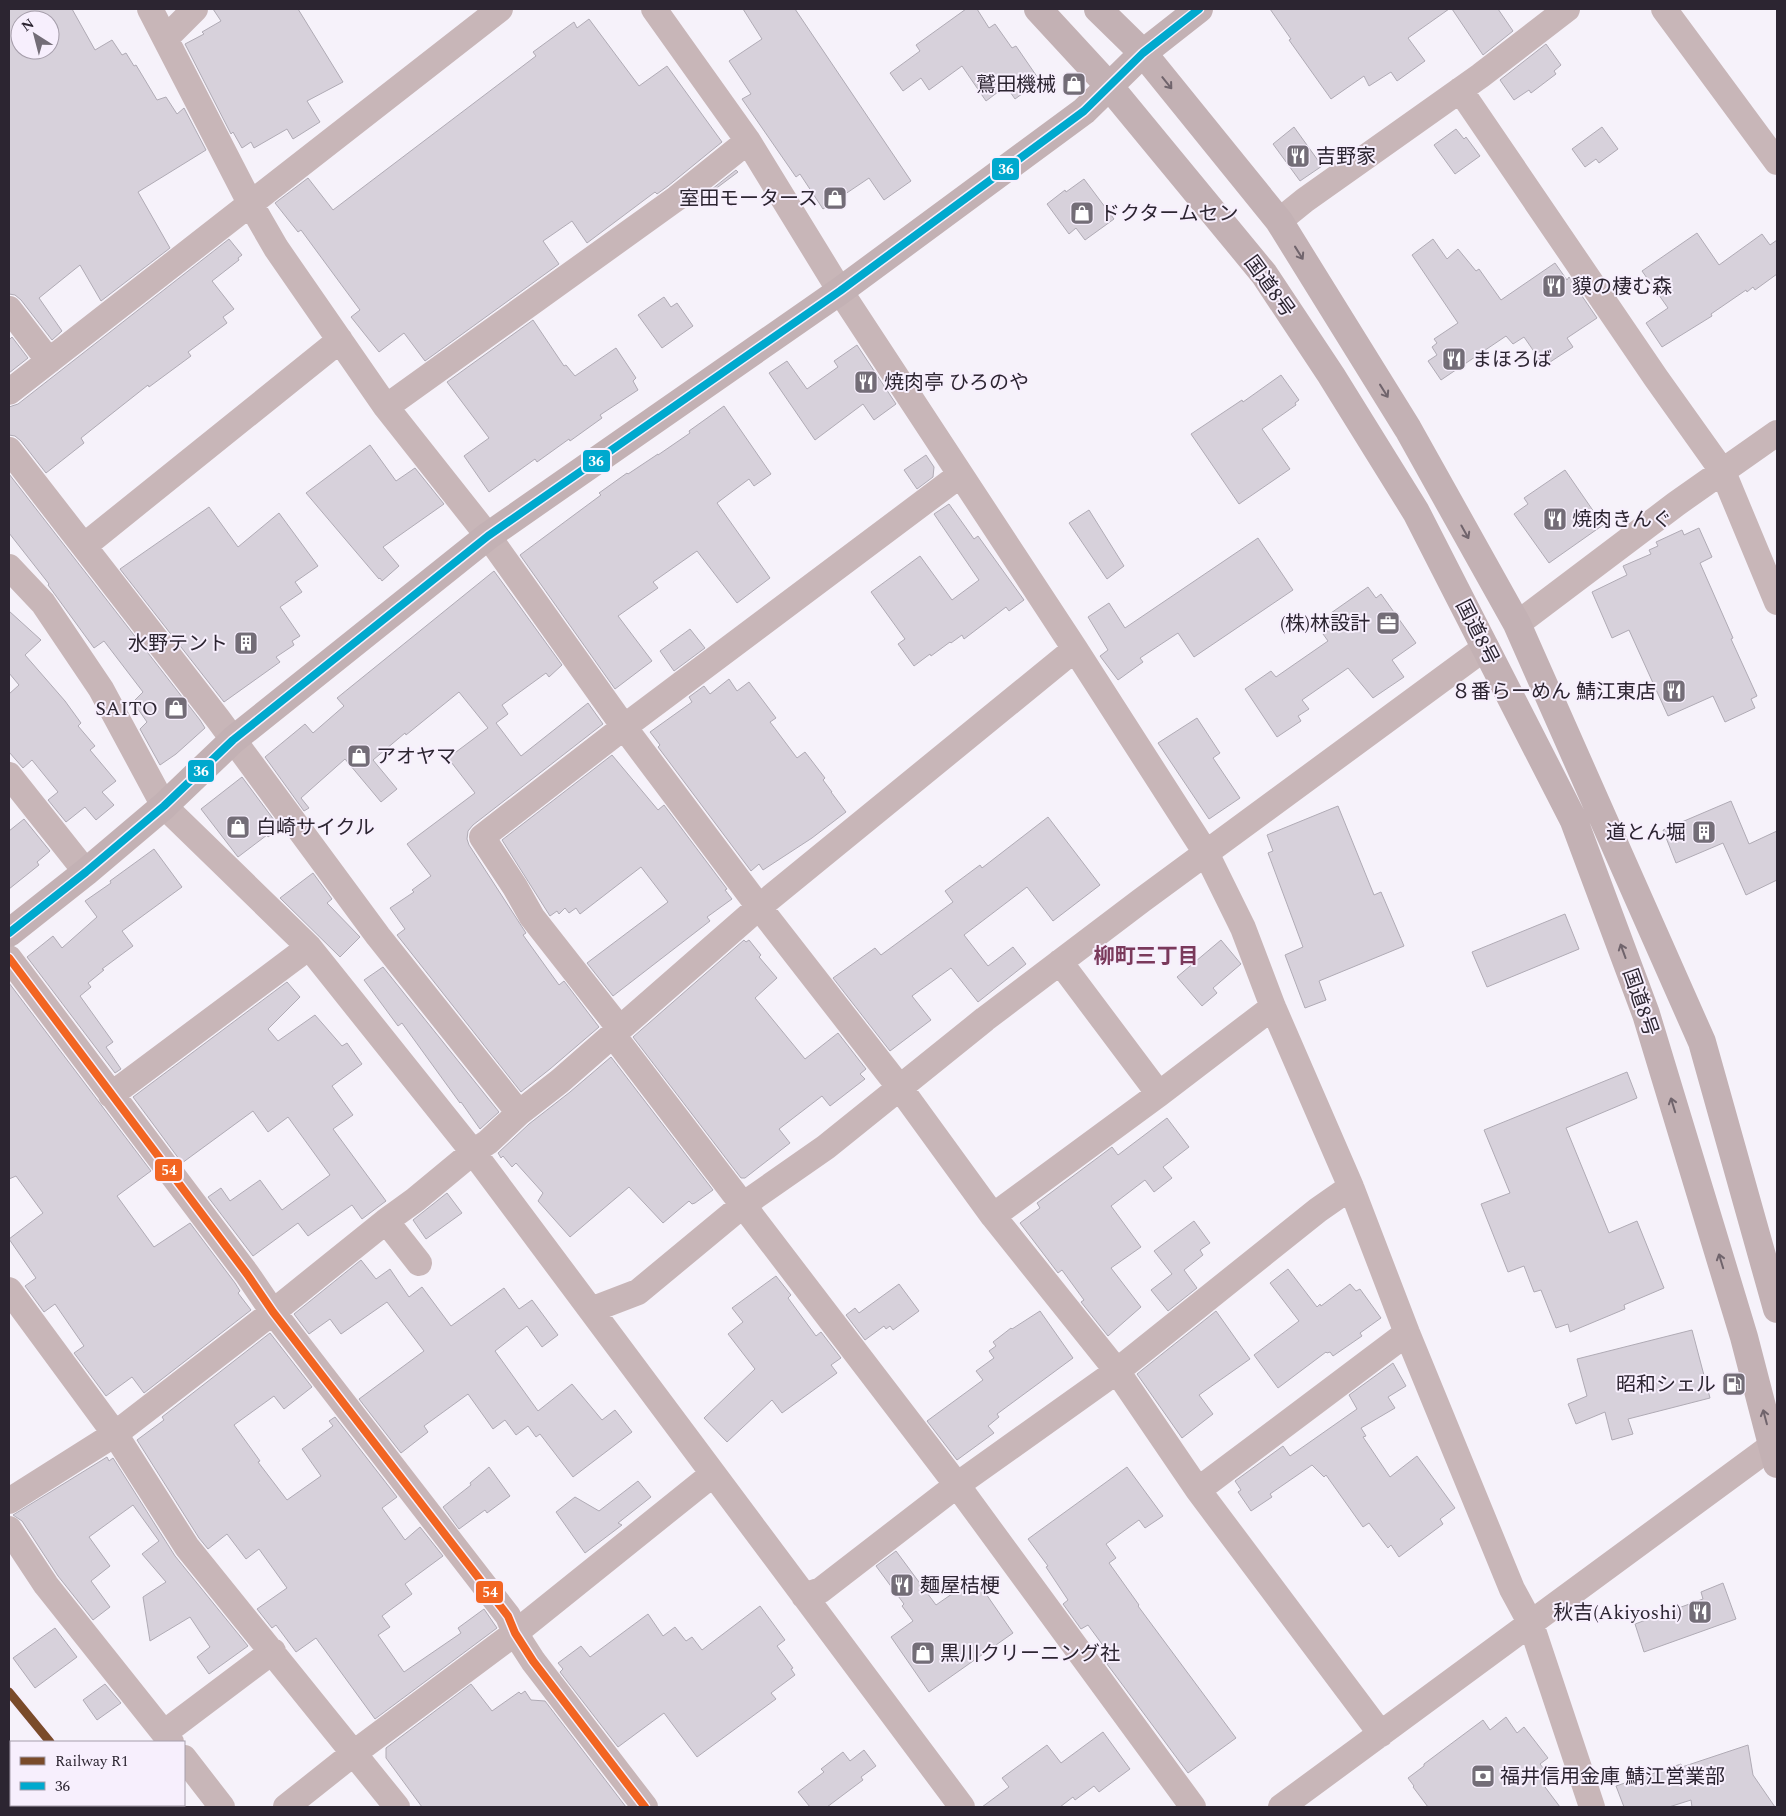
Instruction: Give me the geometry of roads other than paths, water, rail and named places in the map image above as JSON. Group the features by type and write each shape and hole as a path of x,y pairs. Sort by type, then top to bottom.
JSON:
{"highway":[{"name":"国道8号","path":"1038,9 1109,86 1264,274 1331,374 1416,512 1486,647 1574,821 1646,1014 1744,1337 1776,1450"},
{"name":"国道8号","path":"1098,9 1143,53 1280,222 1408,429 1517,624 1702,1042 1777,1310"},
{"path":"9,933 86,872 164,806 233,740 488,536 840,291 1084,111 1143,53 1199,9"}],"street":[{"path":"150,9 250,203 276,248 386,407 488,536 624,727 759,907 900,1088 993,1216 1117,1371 1198,1490 1381,1734"},
{"path":"166,38 196,9"},
{"path":"9,392 500,9"},
{"path":"654,9 748,140 840,291 1075,649 1206,853 1243,928 1273,1007 1350,1188 1512,1589 1530,1624 1590,1806"},
{"path":"1280,222 1305,200 1460,90 1567,9"},
{"path":"1664,9 1777,162"},
{"path":"1460,90 1656,378 1723,472 1777,602"},
{"path":"386,407 677,198 748,140"},
{"path":"9,309 48,361"},
{"path":"84,546 340,340"},
{"path":"1517,624 1676,504 1777,433"},
{"path":"9,450 233,740 378,936 519,1113"},
{"path":"960,476 624,727 482,837 515,887 532,918 744,1204 957,1485 1193,1807"},
{"path":"9,567 43,603 100,689 164,806 309,947 473,1152 962,1807"},
{"path":"591,1310 638,1292 744,1204 826,1147 985,1019 1206,853 1486,647"},
{"path":"9,1501 115,1434 488,1142 519,1113 560,1081 759,907 1075,649"},
{"path":"9,775 86,872"},
{"path":"111,1095 309,947"},
{"path":"9,958 247,1274 272,1312 508,1616 515,1633 533,1661 645,1807"},
{"path":"1060,962 1159,1094"},
{"path":"993,1216 1159,1094 1273,1007"},
{"path":"804,1596 821,1590 957,1485 1117,1371 1318,1210 1350,1188"},
{"path":"386,1221 419,1263"},
{"path":"9,1290 115,1434 187,1547 397,1807"},
{"path":"1198,1490 1407,1333"},
{"path":"1281,1807 1530,1624 1776,1450"},
{"path":"286,1807 354,1753 515,1633 713,1474"},
{"path":"9,1530 46,1585 168,1738 272,1651"},
{"path":"185,1759 222,1807"}],"rail line":[{"name":"R1","path":"9,1692 49,1741"}],"place":[{"name":"鷲田機械","path":"1074,84"},
{"name":"吉野家","path":"1298,156"},
{"name":"室田モータース","path":"835,198"},
{"name":"ドクタームセン","path":"1082,213"},
{"name":"貘の棲む森","path":"1554,286"},
{"name":"まほろば","path":"1454,359"},
{"name":"焼肉亭 ひろのや","path":"866,382"},
{"name":"焼肉きんぐ","path":"1555,519"},
{"name":"(株)林設計","path":"1388,623"},
{"name":"水野テント","path":"246,643"},
{"name":"８番らーめん 鯖江東店","path":"1674,691"},
{"name":"SAITO","path":"176,708"},
{"name":"アオヤマ","path":"359,756"},
{"name":"白崎サイクル","path":"238,827"},
{"name":"道とん堀","path":"1704,832"},
{"name":"昭和シェル","path":"1734,1384"},
{"name":"麺屋桔梗","path":"902,1585"},
{"name":"秋吉(Akiyoshi)","path":"1700,1612"},
{"name":"黒川クリーニング社","path":"923,1653"},
{"name":"福井信用金庫 鯖江営業部","path":"1483,1776"}],"district":[{"name":"柳町三丁目","path":"1146,956"}]}
